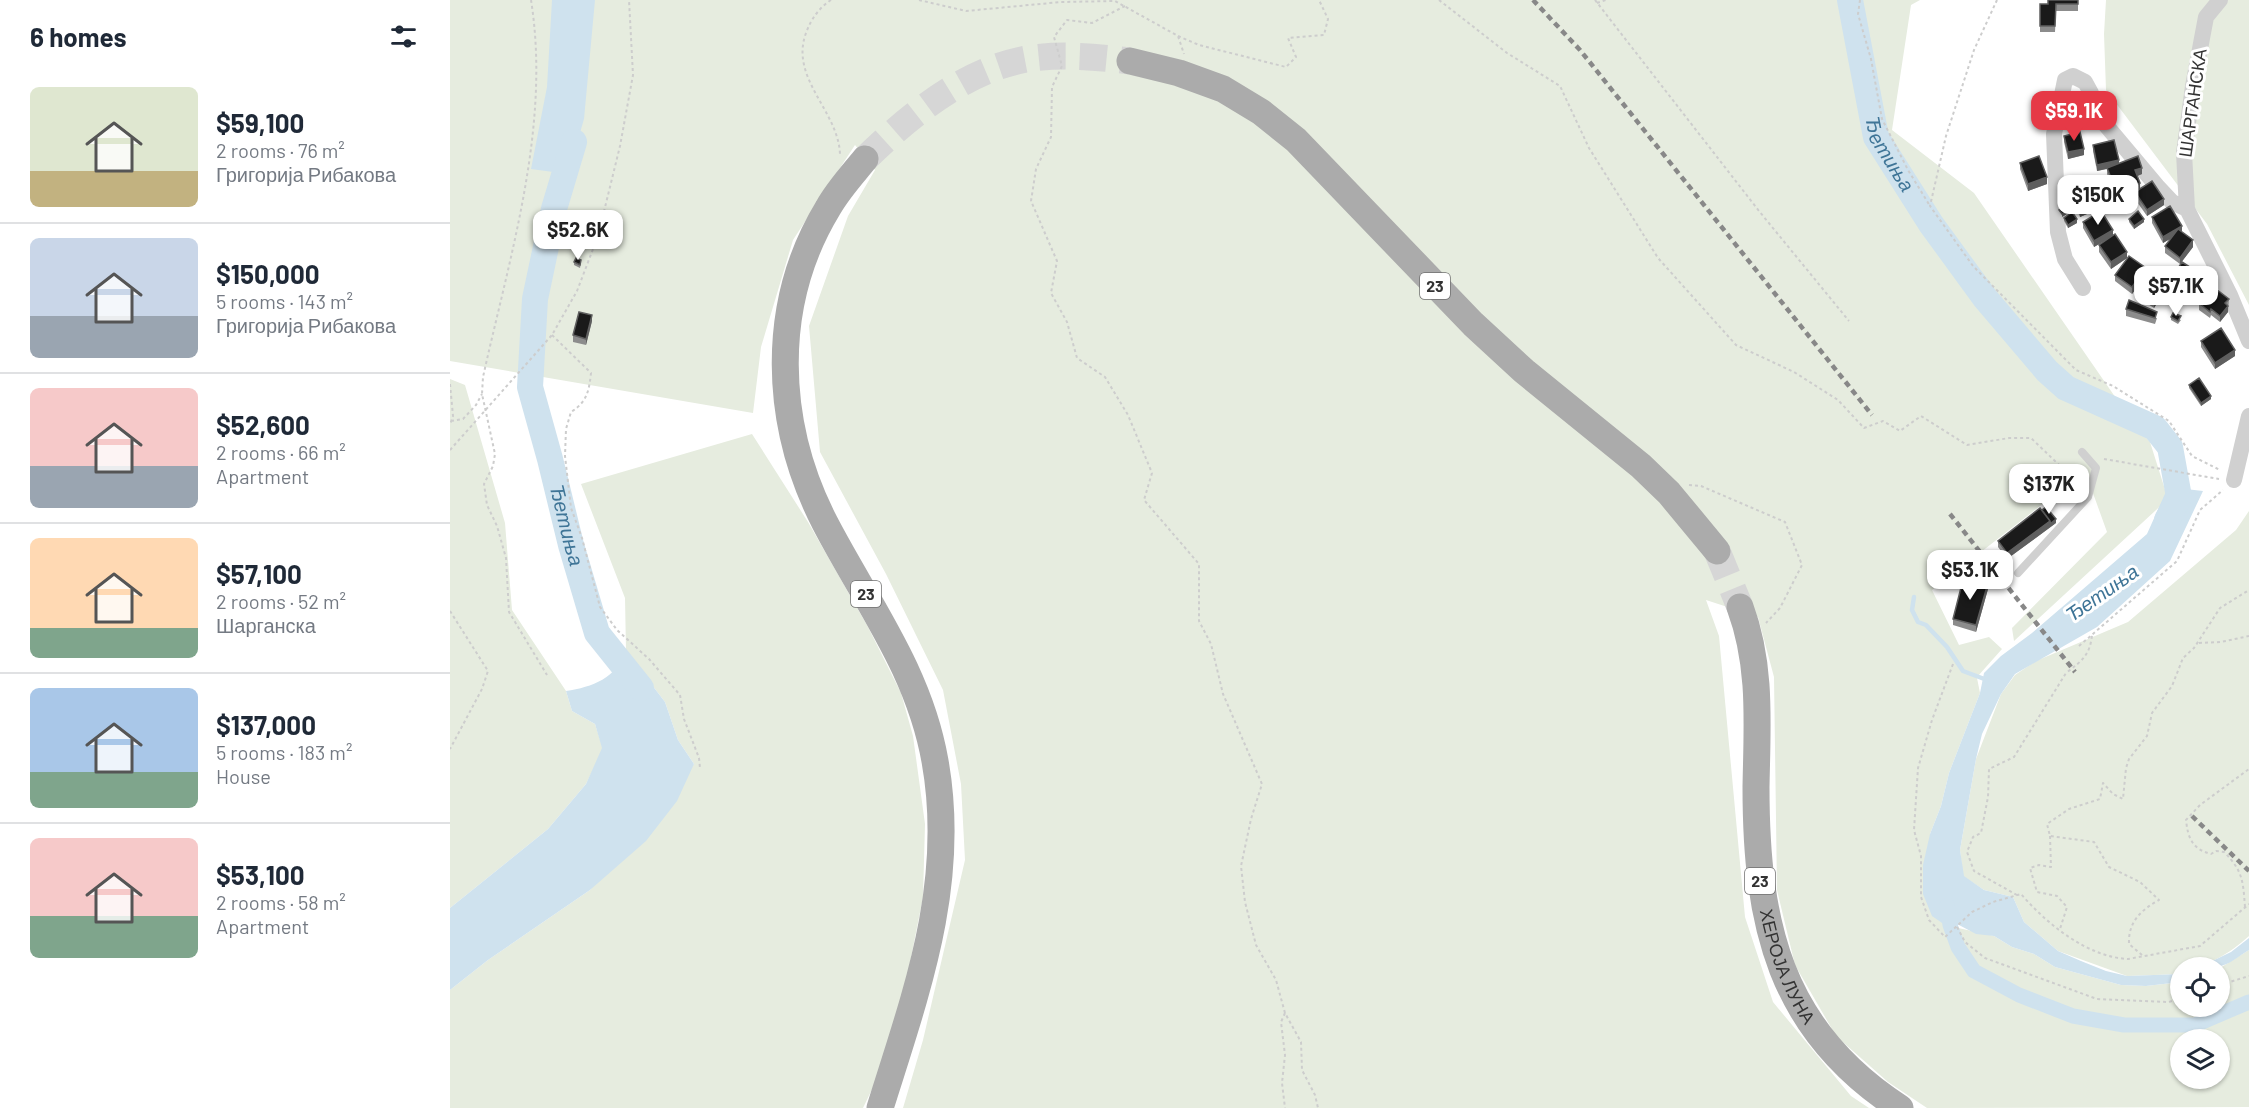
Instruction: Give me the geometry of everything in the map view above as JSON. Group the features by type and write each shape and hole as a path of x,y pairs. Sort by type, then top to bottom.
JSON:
{"main road":[{"name":"23","path":"1130,61 1190,77 1223,89 1241,99 1296,140 1473,324 1524,370 1614,442 1660,484 1717,551"},
{"name":"23","path":"857,169 828,207 803,259 788,313 785,350 789,423 798,460 818,508 891,638 909,676 929,732 939,780 940,869 933,928 917,990 880,1108"},
{"name":"ХЕРОЈА ЛУНА","path":"1740,607 1750,641 1758,702 1756,789 1758,866 1771,939 1786,980 1828,1044 1869,1086 1900,1108"}],"street":[{"name":"ШАРГАНСКА","path":"2220,0 2206,17 2193,86 2184,153 2187,209 2230,295 2249,341"},
{"path":"2083,288 2065,259 2058,232 2054,134 2066,80 2073,76 2085,82 2091,93 2094,111 2172,202 2187,209"},
{"path":"2231,481 2249,416"}],"lane":[{"path":"2018,573 2088,497 2096,468 2082,452"}],"path":[{"path":"531,0 536,48 534,122 523,192 483,377 482,394 495,454 493,466 484,484 487,505 497,526 506,558 509,612 547,675"},
{"path":"450,450 552,335 577,291 597,236 620,146 633,75 629,0"},
{"path":"831,0 819,10 807,30 803,46 804,60 808,81 836,134 840,166 857,169"},
{"path":"919,0 966,11 1061,2 1116,1 1178,36 1199,45 1286,67 1296,57 1288,38 1324,35 1328,19 1318,0"},
{"path":"1439,0 1507,53 1560,86 1589,148 1658,258 1736,345 1794,372 1838,400 1864,428 1883,421 1899,431 1921,416 1967,446 2009,438 2031,438 2089,493"},
{"path":"1606,0 1596,2 1759,212 1849,321"},
{"path":"1860,0 1858,14 1871,59 1882,119 1908,170 1930,206 1973,266 2076,370 2113,386 2169,421 2192,456 2224,472 2231,481"},
{"path":"1930,206 1949,125 1974,50 1997,0"},
{"path":"1125,6 1092,23 1067,20 1054,37 1062,66 1052,87 1051,137 1036,169 1031,201 1057,261 1051,293 1067,322 1077,358 1105,377 1128,415 1152,473 1144,500 1199,564 1199,621 1211,644 1223,694 1262,784 1241,866 1245,902 1256,945 1276,980 1285,1013 1301,1042 1302,1070 1315,1095 1318,1108"},
{"path":"1178,36 1190,77"},
{"path":"552,335 591,373 590,390 582,405 571,412 566,429 565,456 571,508 582,538 600,607 617,630 649,659 680,695 685,712 684,719 699,758 700,768"},
{"path":"450,384 453,416 450,425"},
{"path":"451,421 463,419 476,405 482,394"},
{"path":"2082,452 2106,460 2231,481"},
{"path":"2079,646 2177,561 2200,510 2231,481"},
{"path":"1660,484 1701,486 1785,522 1802,565 1780,608 1750,641"},
{"path":"2060,929 2067,907 2057,896 2037,892 2030,868 2039,865 2051,867 2050,836 2047,824 2069,809 2100,800 2103,783 2113,794 2123,799 2129,759 2147,736 2152,713 2172,686 2183,658 2198,643 2220,608 2249,590"},
{"path":"450,610 488,671 482,689 450,749"},
{"path":"2017,895 1974,871 1967,852 1973,837 1981,833 1988,797 1989,769 2014,757 2066,673 2091,650 2092,635"},
{"path":"2198,643 2221,642 2249,636"},
{"path":"1953,664 1932,720 1918,768 1914,830 1920,856 1921,897 1929,920 1945,938 1972,912 2021,894 2074,941 2116,958 2128,959 2200,946 2249,904"},
{"path":"2245,909 2243,877 2235,863 2224,852 2216,851 2211,854 2201,852 2190,840 2186,820 2200,805 2249,769"},
{"path":"2050,836 2094,842 2109,867 2140,882 2159,900 2144,908 2136,917 2129,935 2129,945 2142,956"},
{"path":"1956,927 1965,942 1985,958 2097,999 2170,1002"},
{"path":"2230,982 2249,975"},
{"path":"1285,1013 1281,1022 1285,1055 1282,1083 1285,1108"}],"shaded area":[{"path":"450,0 1920,0 1911,5 1892,130 1974,193 2129,417 2150,442 2168,499 2014,641 2012,628 2107,532 2085,471 1932,590 1959,645 1989,637 2002,649 1978,676 1969,673 1977,678 1980,693 1949,773 1941,806 1930,834 1945,925 1994,936 2012,947 2034,954 2055,967 2121,985 2146,986 2170,983 2170,1017 2230,1017 2230,962 2249,950 2249,1107 1927,1108 1888,1082 1836,1036 1795,965 1777,890 1774,677 1758,617 1706,600 1719,636 1745,917 1773,1002 1851,1096 1869,1108 903,1108 923,1040 965,860 961,784 943,690 886,574 820,452 809,326 848,216 875,170 855,145 793,240 761,347 753,413 450,361"},
{"path":"2106,0 2249,0 2249,305 2207,224 2106,90 2104,34"},
{"path":"450,379 465,385 505,523 512,610 566,691 572,711 595,724 603,749 586,784 548,829 450,908"},
{"path":"752,434 808,522 868,627 901,693 913,736 925,824 923,897 907,978 876,1081 863,1108 450,1108 450,990 488,960 590,890 694,764 678,740 665,702 626,651 625,598 581,484"},
{"path":"2249,511 2249,936 2220,957 2170,957 2170,974 2127,976 2058,951 2024,922 2013,897 1984,890 1963,876 1960,850 1976,759 2001,694 2015,675 2036,661 2128,622 2236,530"}],"water":[{"path":"552,0 595,0 584,119 568,174 531,169 547,87"},
{"path":"2168,487 2203,491 2170,561 2097,627 2015,674 2001,694 1982,734 1960,850 1964,876 1984,890 2013,897 2024,922 2058,951 2106,971 2127,976 2170,974 2170,983 2146,986 2121,985 2055,967 2034,954 2012,947 1994,936 1976,934 1959,925 1945,925 1932,916 1923,894 1923,865 1949,773 1980,693 1984,673 2001,656 2032,633 2147,534"},
{"path":"626,651 665,702 678,740 694,764 677,801 646,841 590,890 488,960 450,990 450,908 548,829 586,784 602,748 595,724 572,711 566,691 602,680 616,668"},
{"path":"2249,938 2249,950 2230,962 2230,957 2221,957"}],"building":[{"path":"2048,0 2078,0 2078,4 2056,4 2055,26 2040,26 2040,4 2048,4"},
{"path":"2105,96 2109,107 2101,109 2098,98"},
{"path":"2080,132 2084,149 2068,152 2064,136"},
{"path":"2114,140 2119,160 2097,165 2093,145"},
{"path":"2039,156 2047,177 2028,184 2020,163"},
{"path":"2138,156 2142,168 2135,170 2140,183 2117,192 2107,168"},
{"path":"2152,181 2164,199 2147,210 2135,192"},
{"path":"2093,183 2101,202 2080,211 2072,191"},
{"path":"2066,205 2069,210 2062,214 2059,210"},
{"path":"2170,206 2182,226 2163,237 2152,217"},
{"path":"2101,211 2113,230 2094,241 2083,222"},
{"path":"2138,211 2144,219 2134,226 2129,219"},
{"path":"2072,212 2077,219 2068,225 2064,218"},
{"path":"2178,229 2193,240 2180,258 2165,246"},
{"path":"2115,234 2127,252 2111,262 2099,245"},
{"path":"2129,256 2146,268 2132,287 2115,275"},
{"path":"576,258 581,260 580,265 574,262"},
{"path":"2182,262 2199,273 2185,295 2168,284"},
{"path":"2207,268 2212,275 2206,280 2201,273"},
{"path":"2151,275 2165,284 2154,302 2140,293"},
{"path":"2216,289 2229,299 2225,303 2228,306 2220,316 2211,309 2210,312 2199,303 2209,291 2212,293"},
{"path":"2129,300 2157,312 2155,318 2126,309"},
{"path":"579,312 592,315 586,339 573,335"},
{"path":"2173,313 2181,316 2178,321 2171,317"},
{"path":"2221,328 2235,350 2215,363 2201,341"},
{"path":"2199,378 2211,396 2201,403 2189,385"},
{"path":"2046,507 2056,519 2050,524 2042,510"},
{"path":"2040,508 2050,521 2007,553 1998,541"},
{"path":"1964,576 1988,583 1976,625 1953,619"}],"waterway":[{"name":"Ђетиња","path":"1850,0 1876,137 1931,224 1985,298 2047,371 2066,388 2155,428 2170,447 2179,497 2167,520"},
{"name":"Ђетиња","path":"574,142 554,209 535,299 530,387 571,545 597,633 641,688"},
{"path":"1914,597 1912,610 1918,622 1926,625 1947,647 1963,671 1987,680"},
{"path":"1947,905 1950,925 1958,947 1974,971 2019,995 2073,1016 2124,1025 2195,1025 2249,1002"}],"tunnel":[{"path":"865,159 921,110 963,82 986,71 1009,63 1057,56 1130,61"},
{"path":"1717,551 1740,607"}],"railway":[{"path":"1533,0 1580,50 1872,415"},
{"path":"1950,514 2075,672"},
{"path":"2192,816 2249,871"}]}
